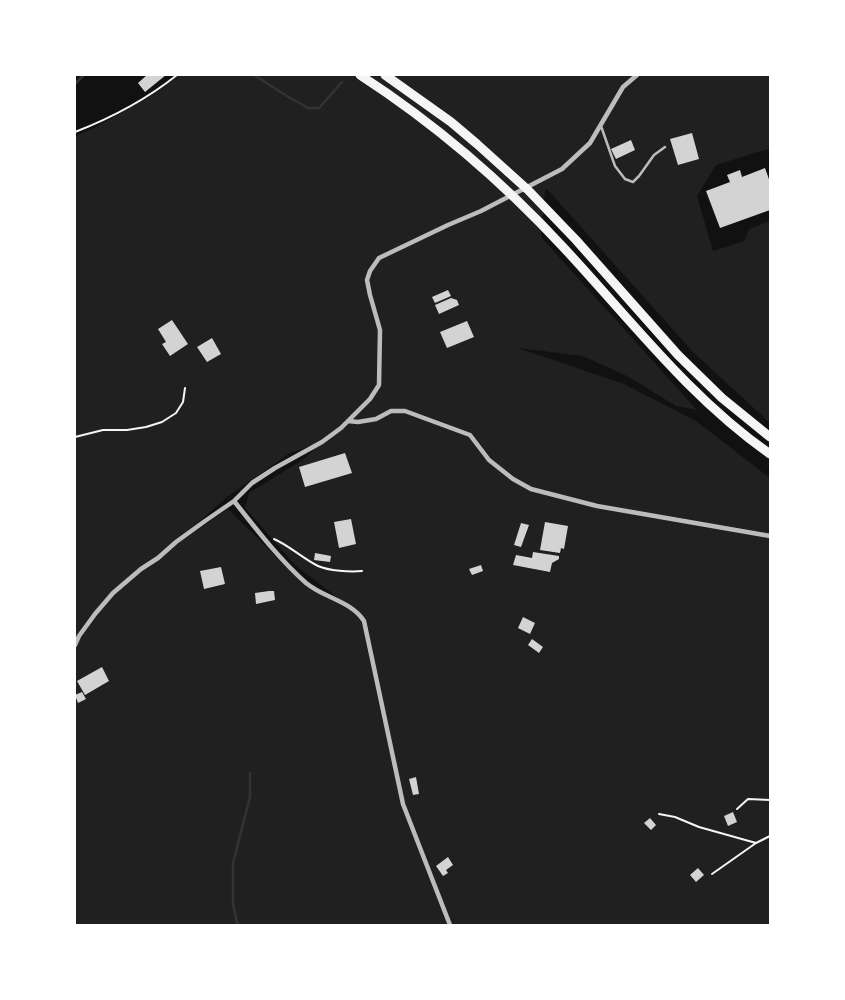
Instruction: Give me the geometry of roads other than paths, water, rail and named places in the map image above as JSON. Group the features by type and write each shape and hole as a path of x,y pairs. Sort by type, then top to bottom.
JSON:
{"highway":[{"path":"360,75 416,113 494,178 565,249 690,387 736,428 770,454"},
{"path":"385,75 457,128 522,184 576,240 678,355 722,398 770,437"}],"street":[{"path":"75,645 79,636 95,614 113,593 141,569 234,501 252,484 275,468 322,442 370,400 379,385 380,330 370,295 368,280 370,271 379,258 481,211 562,169 590,143 623,87 637,75"},
{"path":"348,421 365,421 376,419 391,411 405,411 470,435 489,460 513,479 531,489 596,506 770,536"},
{"path":"234,501 264,539 308,584 358,613 364,621 402,804 450,925"}],"lane":[{"path":"601,125 615,166 625,179 633,182 640,176 654,155 665,148"}],"waterway":[{"path":"75,84 84,75"},
{"path":"254,75 308,108 319,108 342,82"},
{"path":"239,925 233,904 233,863 250,797 250,773"}]}
